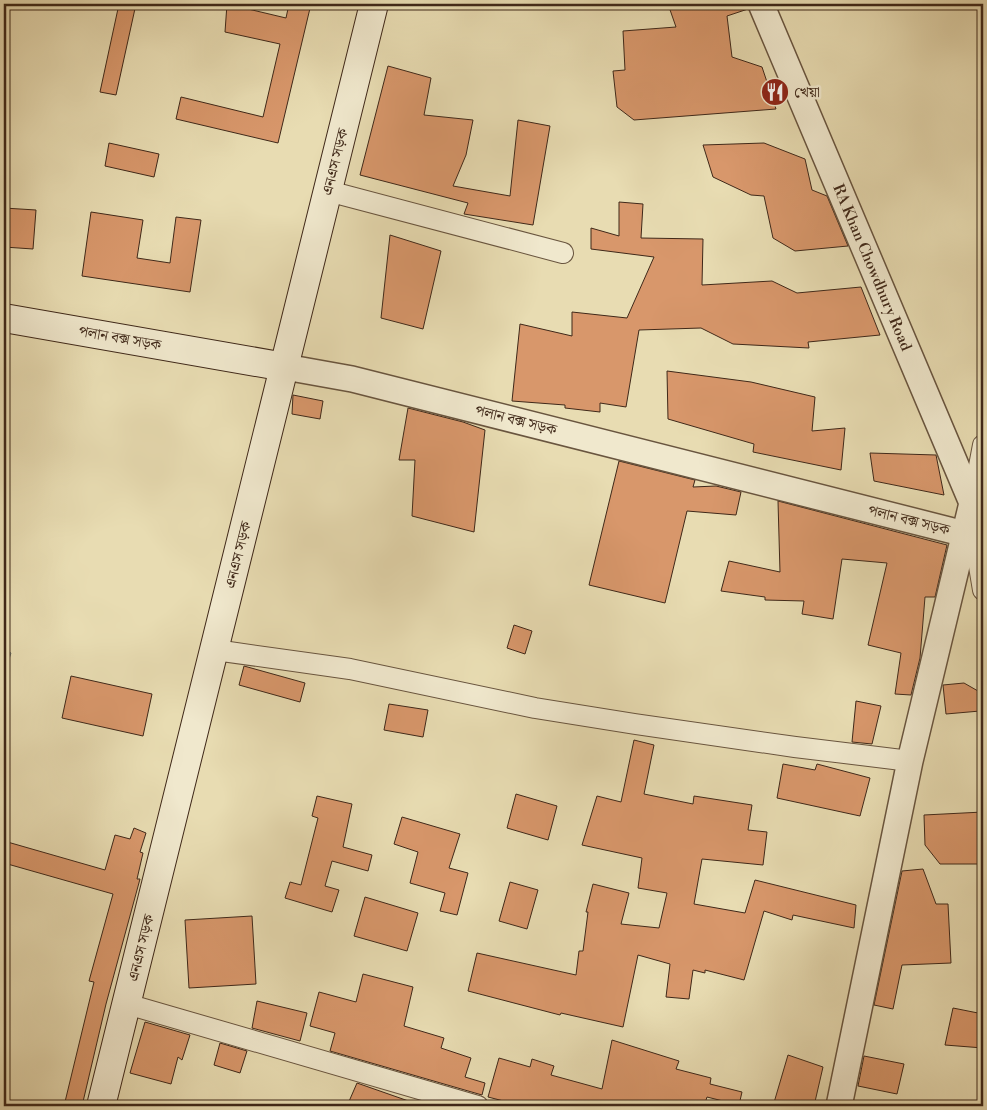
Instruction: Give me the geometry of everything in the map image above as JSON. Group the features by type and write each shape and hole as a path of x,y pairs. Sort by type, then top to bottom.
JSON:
{"main road":[{"name":"এনএস সড়ক","path":"101,1106 374,4"},
{"name":"পলান বক্স সড়ক","path":"4,318 285,367"}],"street":[{"name":"RA Khan Chowdhury Road","path":"761,4 977,503"},
{"path":"328,191 563,254"},
{"name":"পলান বক্স সড়ক","path":"285,367 352,379 964,534 977,554 983,590"},
{"path":"839,1106 910,761 964,534 977,503 983,445"},
{"path":"215,650 350,669 535,708 795,747 910,761"},
{"path":"127,1004 441,1101 478,1106"}],"water":[{"path":"4,649 11,653 4,675"}],"building":[{"path":"119,4 136,4 116,95 100,92"},
{"path":"227,4 286,18 289,4 311,4 278,143 176,119 181,97 263,117 280,44 225,32"},
{"path":"668,4 747,4 748,9 727,16 732,57 762,67 776,109 634,120 617,107 613,71 625,70 623,31 676,27"},
{"path":"388,66 431,78 424,115 473,120 466,155 453,186 510,196 518,120 550,126 533,225 464,214 468,203 360,175"},
{"path":"109,143 159,154 154,177 105,166"},
{"path":"764,143 805,159 812,190 827,196 848,246 795,251 773,238 764,196 751,195 713,177 703,145"},
{"path":"619,202 643,204 641,238 703,239 702,285 772,281 797,293 861,287 880,335 808,342 809,348 733,344 701,328 639,330 626,407 600,403 600,412 565,408 565,405 512,401 520,324 572,336 572,312 627,318 654,257 591,249 591,228 619,236"},
{"path":"4,208 36,210 33,249 4,247"},
{"path":"91,212 143,220 137,258 170,263 176,217 201,220 190,292 82,276"},
{"path":"390,235 441,251 423,329 381,318"},
{"path":"667,371 751,382 815,397 812,431 845,428 841,470 753,452 754,444 668,419"},
{"path":"293,395 323,401 320,419 292,414"},
{"path":"408,408 463,422 485,430 474,532 412,516 415,460 399,460"},
{"path":"870,453 936,455 944,495 874,481"},
{"path":"619,461 695,480 693,487 716,486 741,492 736,515 687,511 665,603 589,585"},
{"path":"778,501 947,545 935,597 925,597 920,658 911,695 895,694 901,653 868,645 887,563 842,559 833,619 802,614 804,601 765,600 765,597 721,591 729,561 780,572"},
{"path":"514,625 532,631 525,654 507,648"},
{"path":"244,666 305,683 300,702 239,685"},
{"path":"71,676 152,694 143,736 62,718"},
{"path":"964,683 978,691 980,711 946,714 943,685"},
{"path":"856,701 881,706 872,744 852,742"},
{"path":"389,704 428,710 423,737 384,730"},
{"path":"634,740 654,745 644,794 693,804 694,796 752,805 748,830 767,832 763,865 702,859 694,904 745,913 755,880 856,905 854,928 793,915 792,920 764,911 744,980 705,970 705,973 693,970 689,999 666,997 670,964 638,955 623,1027 561,1013 560,1015 468,991 477,953 576,975 579,951 583,951 588,912 586,912 593,884 629,893 621,924 659,928 667,893 638,888 642,858 582,845 597,796 621,802"},
{"path":"783,764 815,770 817,764 870,778 860,816 777,798"},
{"path":"516,794 557,806 548,840 507,828"},
{"path":"317,796 352,804 343,847 372,855 368,871 332,861 325,886 339,890 332,912 285,898 290,882 301,885 318,818 312,816"},
{"path":"983,812 983,864 940,864 925,845 924,815"},
{"path":"402,817 460,834 449,868 468,873 457,915 440,911 445,893 410,883 418,852 394,844"},
{"path":"134,828 146,833 140,852 143,853 137,879 140,879 106,1004 82,1106 64,1106 94,982 89,981 113,894 4,863 4,841 105,870 115,835 130,839"},
{"path":"923,869 936,904 948,904 951,963 902,965 893,1009 874,1005 902,871"},
{"path":"510,882 538,890 527,929 499,921"},
{"path":"365,897 418,913 407,951 354,936"},
{"path":"252,916 256,984 189,988 185,920"},
{"path":"363,974 413,987 404,1026 444,1038 441,1048 471,1058 465,1077 485,1083 482,1095 330,1051 335,1033 310,1026 319,992 356,1002"},
{"path":"257,1001 307,1013 300,1041 252,1028"},
{"path":"953,1008 983,1014 983,1048 945,1045"},
{"path":"145,1022 190,1035 182,1060 178,1057 171,1084 130,1073"},
{"path":"612,1040 679,1061 676,1069 711,1078 710,1084 742,1092 739,1105 707,1097 704,1106 523,1106 488,1097 499,1058 530,1067 532,1059 554,1066 551,1075 602,1089"},
{"path":"220,1043 247,1051 240,1073 214,1065"},
{"path":"788,1055 823,1067 814,1106 773,1106"},
{"path":"864,1056 904,1064 897,1094 858,1086"},
{"path":"357,1083 417,1104 416,1106 347,1106"}],"place":[{"name":"খেয়া","path":"775,92"}]}
